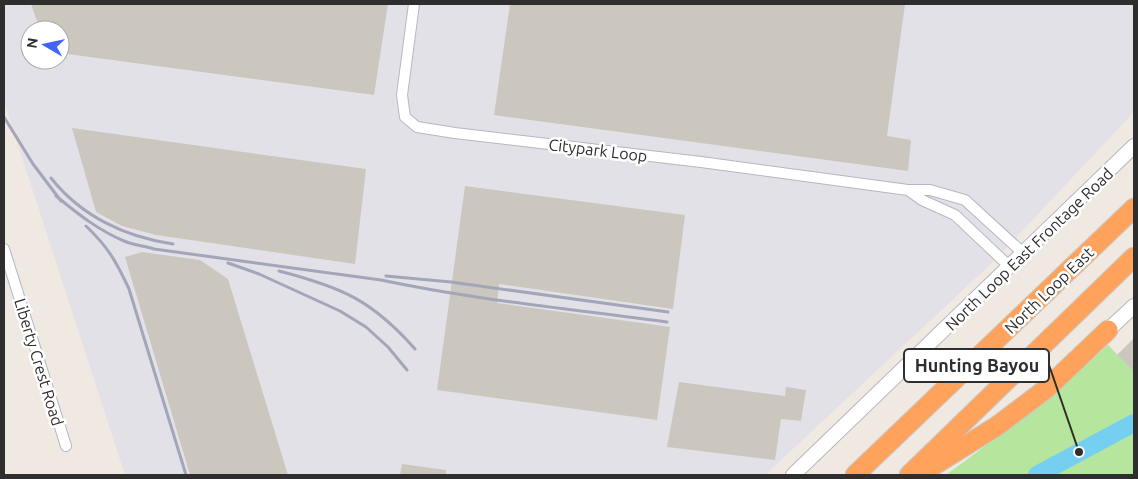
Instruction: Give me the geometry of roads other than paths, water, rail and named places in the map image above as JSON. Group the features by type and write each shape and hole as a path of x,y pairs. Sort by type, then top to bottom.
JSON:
{"highway":[{"name":"North Loop East","path":"855,475 1134,208"},
{"path":"909,475 1134,257"},
{"path":"918,475 997,426 1032,400 1108,330"}],"main road":[{"name":"North Loop East Frontage Road","path":"793,475 1134,146"},
{"path":"1108,330 1134,306"}],"street":[{"name":"Citypark Loop","path":"414,4 402,95 405,116 417,127 908,190 930,190 965,200 1023,254"},
{"name":"Citypark Loop","path":"908,190 922,200 955,215 1010,266"},
{"name":"Liberty Crest Road","path":"4,249 66,446"}],"waterway":[{"path":"1037,475 1134,423"}],"railway":[{"path":"4,117 33,164 61,201"},
{"path":"51,178 76,203 105,223 138,236 173,244"},
{"path":"56,196 97,227 115,237 154,249 381,280 488,299 667,322"},
{"path":"86,226 111,255 129,289 186,475"},
{"path":"228,263 259,274 340,311 366,327 388,347 407,370"},
{"path":"279,271 320,283 354,298 384,318 415,349"},
{"path":"386,276 451,282 668,312"}],"place":[{"name":"Hunting Bayou","path":"1079,452"}]}
